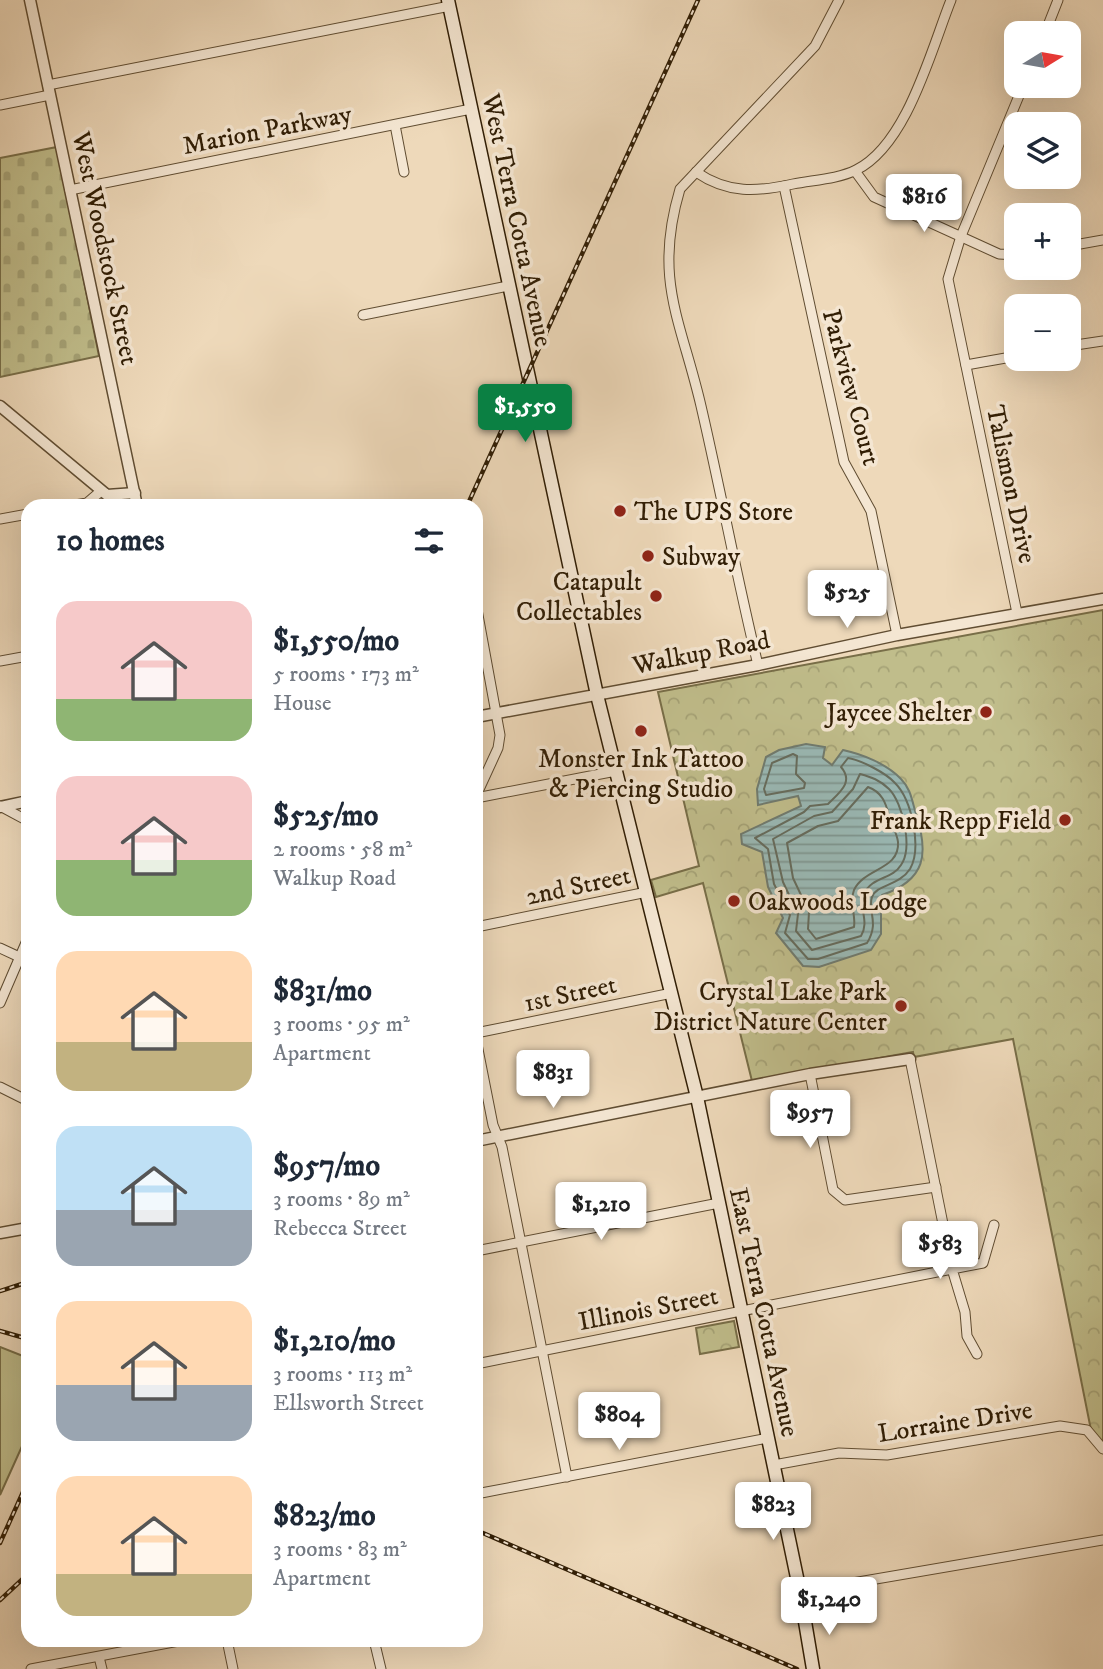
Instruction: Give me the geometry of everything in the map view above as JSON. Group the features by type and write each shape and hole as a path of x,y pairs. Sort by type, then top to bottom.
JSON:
{"main road":[{"name":"West Terra Cotta Avenue","path":"449,3 597,695"},
{"name":"East Terra Cotta Avenue","path":"597,695 697,1097 800,1592 813,1669"},
{"name":"East Terra Cotta Avenue","path":"804,1614 819,1669"}],"street":[{"name":"West Woodstock Street","path":"30,0 136,499"},
{"path":"758,665 701,405 671,302 667,260 671,219 680,188 815,46 839,0"},
{"path":"696,172 712,183 757,192 855,171 886,144 901,124 951,0"},
{"path":"1050,21 1058,0"},
{"path":"0,105 49,90 449,3"},
{"name":"Talismon Drive","path":"1017,613 948,279 961,236 1018,98"},
{"name":"Marion Parkway","path":"70,190 471,109"},
{"path":"395,125 404,172"},
{"path":"855,171 863,186 874,197 1004,254"},
{"name":"Parkview Court","path":"784,186 844,462 871,511 897,635"},
{"path":"1081,244 1103,240"},
{"path":"363,315 508,286"},
{"path":"1081,344 1103,341"},
{"path":"966,365 1004,358"},
{"path":"0,407 101,491 112,495 135,493"},
{"path":"92,499 101,491"},
{"path":"0,519 21,514"},
{"name":"Walkup Road","path":"483,716 758,665 897,635 1103,599"},
{"path":"483,639 498,713 500,741 483,781"},
{"path":"0,661 21,657"},
{"path":"483,796 617,771"},
{"path":"0,807 21,802"},
{"path":"0,807 21,818"},
{"name":"2nd Street","path":"483,926 647,892"},
{"path":"0,948 21,958"},
{"path":"0,1003 21,964"},
{"name":"1st Street","path":"483,1032 673,993"},
{"path":"483,1140 810,1074 910,1059 952,1269 965,1312 967,1336 977,1354"},
{"path":"483,1072 567,1477"},
{"path":"810,1074 833,1190 845,1200 936,1187"},
{"path":"0,1087 21,1098"},
{"path":"483,1250 719,1203"},
{"name":"Illinois Street","path":"483,1362 983,1263 994,1225"},
{"path":"0,1233 21,1229"},
{"name":"Lorraine Drive","path":"774,1465 839,1453 887,1455 1060,1426 1087,1430 1103,1449"},
{"path":"483,1493 768,1438"},
{"path":"800,1592 1103,1539"},
{"path":"30,1669 138,1647"},
{"path":"229,1647 233,1669"},
{"path":"376,1647 381,1669"},
{"path":"99,1657 102,1669"}],"green space":[{"path":"57,147 99,356 0,377 0,158"},
{"path":"1103,610 1103,1449 1092,1435 1013,1039 914,1057 913,1052 752,1081 703,883 656,897 651,880 699,866 658,692"},
{"path":"734,1321 739,1347 700,1354 696,1328"},
{"path":"0,1347 21,1355 21,1448 0,1495"}],"water":[{"path":"806,744 825,747 823,758 832,765 843,750 874,760 895,774 909,791 920,828 923,853 916,873 908,882 882,895 878,902 881,905 881,934 871,950 819,967 803,966 776,933 783,918 768,887 762,852 742,844 741,834 801,806 798,796 758,805 757,789 766,757 779,750"}],"railway":[{"path":"470,499 698,0"},
{"path":"0,1291 21,1284"},
{"path":"0,1331 21,1337"},
{"path":"0,1543 21,1496"},
{"path":"483,1533 797,1669"},
{"path":"0,1600 21,1580"}],"place":[{"name":"The UPS Store","path":"620,511"},
{"name":"Subway","path":"648,556"},
{"name":"Catapult Collectables","path":"656,596"},
{"name":"Jaycee Shelter","path":"986,712"},
{"name":"Monster Ink Tattoo & Piercing Studio","path":"641,731"},
{"name":"Frank Repp Field","path":"1065,820"},
{"name":"Oakwoods Lodge","path":"734,901"},
{"name":"Crystal Lake Park District Nature Center","path":"901,1006"}]}
